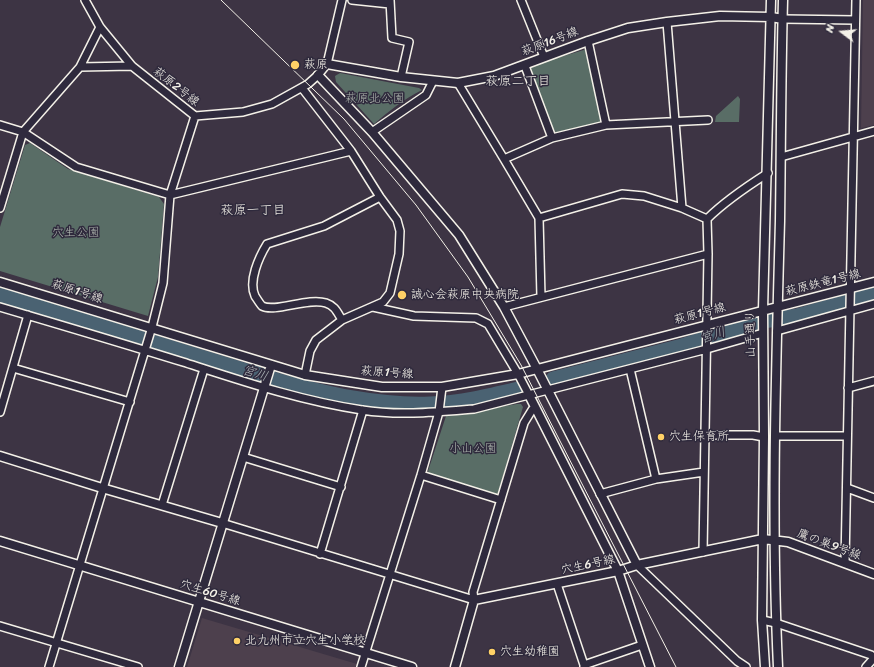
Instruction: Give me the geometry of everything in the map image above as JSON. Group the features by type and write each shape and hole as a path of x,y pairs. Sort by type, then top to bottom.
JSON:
{"street":[{"name":"萩原2号線","path":"85,0 100,27 132,66 195,116 243,112 272,104 305,86 318,75 327,64"},
{"path":"327,64 342,0"},
{"path":"352,0 390,2 392,38 409,42 401,77"},
{"path":"521,0 544,57"},
{"name":"山手通り","path":"765,667 762,620 764,437 763,313 768,172 771,0"},
{"name":"山手通り","path":"778,667 776,623 774,436 781,157 783,0"},
{"path":"845,563 856,0"},
{"name":"萩原16号線","path":"327,64 401,77 458,83 494,76 525,66 544,57 628,28 720,16 771,17 783,19"},
{"path":"783,19 855,20"},
{"path":"667,22 682,208"},
{"path":"0,208 23,132 80,67 100,27"},
{"path":"588,41 606,125"},
{"path":"80,67 132,66"},
{"path":"525,66 552,138"},
{"path":"318,75 372,132 460,235 504,307 538,369 600,494 637,564 737,661 746,667"},
{"path":"372,132 426,94 433,81"},
{"path":"458,83 539,218 541,297"},
{"path":"305,86 397,220 400,231 399,254 390,293 383,302 342,320 316,340 310,351 305,375"},
{"path":"49,667 151,330 163,283 170,195 195,116"},
{"path":"504,159 552,138 606,125 708,120"},
{"path":"0,125 23,132 76,167 170,195 351,151"},
{"path":"781,157 874,131"},
{"path":"703,552 706,435 707,220 718,208 768,172"},
{"path":"539,218 622,194 644,196 682,208 707,220"},
{"path":"342,320 334,306 324,302 309,302 270,308 262,305 255,296 252,287 259,261 267,244 324,226 380,197"},
{"path":"504,307 708,254"},
{"name":"萩原1号線","path":"0,282 270,366 305,375 382,387 442,387 518,374 777,309"},
{"name":"萩原鉄竜1号線","path":"777,309 850,292 874,282"},
{"path":"777,328 850,308 874,304"},
{"path":"0,307 146,348 204,369 314,401 363,410 412,413 474,409 630,369 763,331"},
{"path":"372,307 414,316 476,318 488,324 518,374 618,571 650,667"},
{"path":"0,412 28,315"},
{"path":"179,667 270,366"},
{"path":"13,368 130,402"},
{"path":"162,505 204,369"},
{"path":"630,369 656,479"},
{"path":"848,388 874,382"},
{"path":"361,667 421,475 439,412 442,387"},
{"path":"455,667 474,600 473,592 524,423 532,410 535,408"},
{"path":"320,554 363,410"},
{"path":"706,435 753,435 764,437"},
{"path":"774,436 848,436"},
{"path":"0,456 474,600"},
{"path":"243,457 341,487"},
{"path":"600,494 656,479 704,472"},
{"path":"421,475 501,500"},
{"path":"847,488 874,498"},
{"name":"穴生6号線","path":"474,600 618,571 637,564 763,539 776,540"},
{"name":"鷹の巣9号線","path":"776,540 788,542 874,574"},
{"name":"穴生60号線","path":"0,541 412,667"},
{"path":"557,584 584,666 642,645"},
{"path":"762,620 776,623 871,654 874,658 866,667"},
{"path":"0,626 56,643 114,664 138,667"}],"shaded area":[{"path":"863,0 874,0 874,125 861,128"},
{"name":"北九州市立穴生小学校","path":"202,618 357,664 356,667 187,667"}],"green space":[{"path":"587,49 601,122 554,134 530,66"},
{"name":"萩原北公園","path":"340,73 419,88 422,90 409,97 385,114 374,124 336,82 335,76"},
{"path":"738,96 740,99 739,122 715,122 716,116"},
{"name":"穴生公園","path":"30,143 68,169 159,197 164,204 158,277 148,316 0,271 0,227 25,145"},
{"name":"小山公園","path":"521,404 523,407 498,493 496,495 430,475 428,471 446,416"}],"waterway":[{"name":"宮川","path":"553,379 682,346 756,322 797,316 874,294"},
{"name":"宮川","path":"0,295 276,380 353,398 391,403 430,404 463,401 518,389"}],"tram line":[{"path":"221,0 344,119 416,205 468,277 521,365 676,667"}],"place":[{"name":"萩原","path":"295,65"},
{"name":"誠心会萩原中央病院","path":"402,295"},
{"name":"穴生保育所","path":"661,437"},
{"name":"北九州市立穴生小学校","path":"237,641"},
{"name":"穴生幼稚園","path":"492,652"}],"district":[{"name":"萩原二丁目","path":"518,82"},
{"name":"萩原一丁目","path":"253,211"}]}
